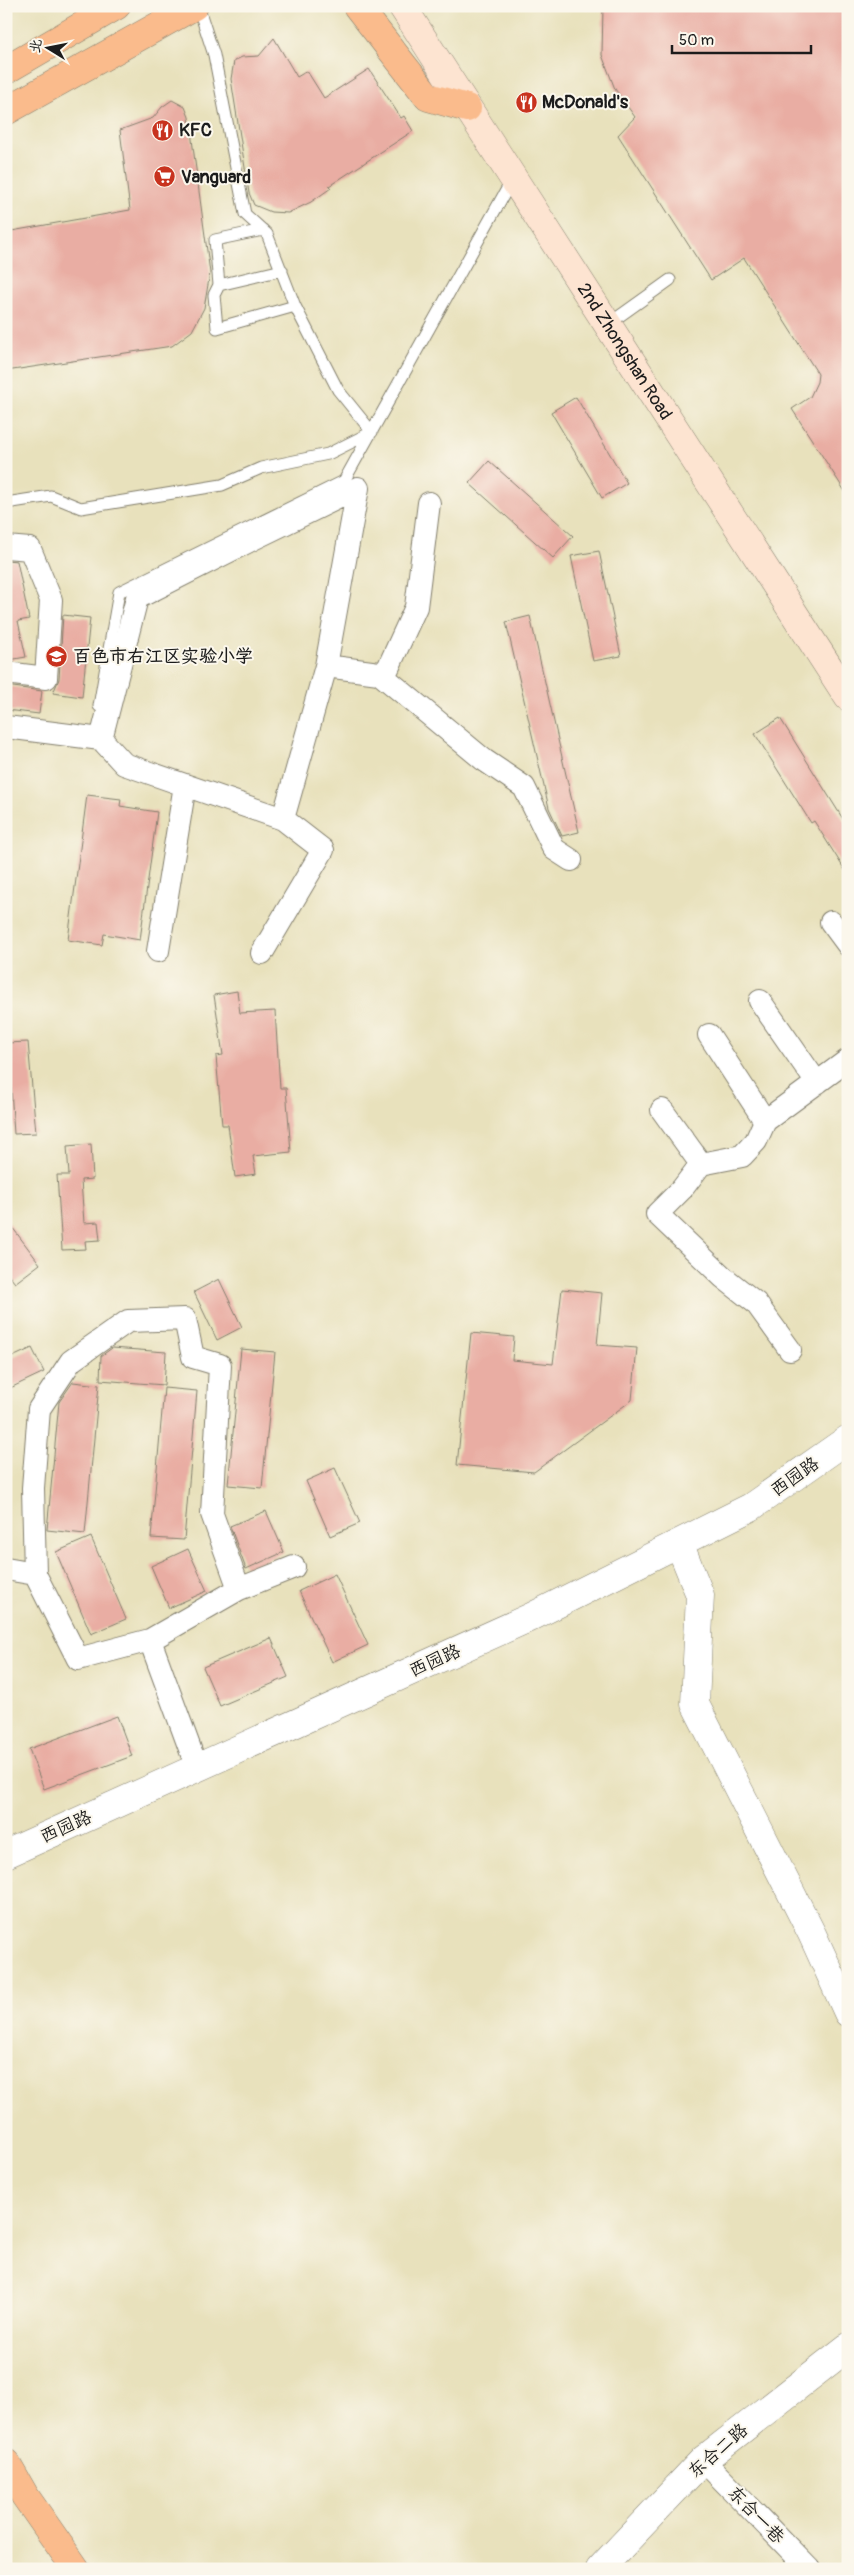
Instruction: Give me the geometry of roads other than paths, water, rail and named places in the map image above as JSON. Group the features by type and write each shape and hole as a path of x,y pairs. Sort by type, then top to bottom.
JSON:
{"main road":[{"path":"6,70 116,6"},
{"path":"6,111 20,106 194,6"},
{"path":"357,6 428,98 467,108"},
{"name":"2nd Zhongshan Road","path":"402,6 848,697"},
{"path":"6,2463 25,2496 76,2569"},
{"path":"6,2498 52,2569"}],"street":[{"path":"101,739 137,598 358,488 326,666 283,819"},
{"path":"384,677 416,607 430,503"},
{"path":"6,546 30,548 51,600 46,678 6,673"},
{"path":"326,666 379,673 484,760 524,787 554,849 571,860"},
{"path":"6,727 101,739 124,764 283,819 323,850 262,953"},
{"path":"158,951 184,785"},
{"path":"831,922 848,946"},
{"path":"760,1001 817,1083"},
{"path":"709,1035 765,1121"},
{"path":"790,1350 756,1303 723,1277 657,1214 682,1189 702,1164 742,1156 756,1141 765,1121 848,1060"},
{"path":"662,1110 702,1164"},
{"path":"239,1589 212,1514 220,1365 193,1357 185,1320 128,1321 71,1361 39,1409 33,1488 34,1574 78,1659 150,1640 239,1589 294,1567"},
{"name":"西园路","path":"6,1854 531,1617 751,1508 848,1439"},
{"path":"679,1544 700,1595 695,1704 812,1934 848,2013"},
{"path":"6,1569 34,1574"},
{"path":"150,1640 197,1768"},
{"name":"东合二路","path":"600,2569 703,2460 848,2347"},
{"name":"东合一巷","path":"703,2460 809,2569"}],"lane":[{"path":"198,6 214,55 244,214 267,234 296,306 338,390 372,432"},
{"path":"6,721 94,733 119,592 344,481 513,178"},
{"path":"263,230 215,240 219,285 214,295 216,328 296,306"},
{"path":"219,285 282,270"},
{"path":"607,325 670,280"},
{"path":"6,503 51,496 81,508 222,485 261,468 328,454 372,432"}],"place":[{"name":"McDonald's","path":"526,102"},
{"name":"KFC","path":"163,130"},
{"name":"Vanguard","path":"165,177"},
{"name":"百色市右江区实验小学","path":"57,656"}]}
